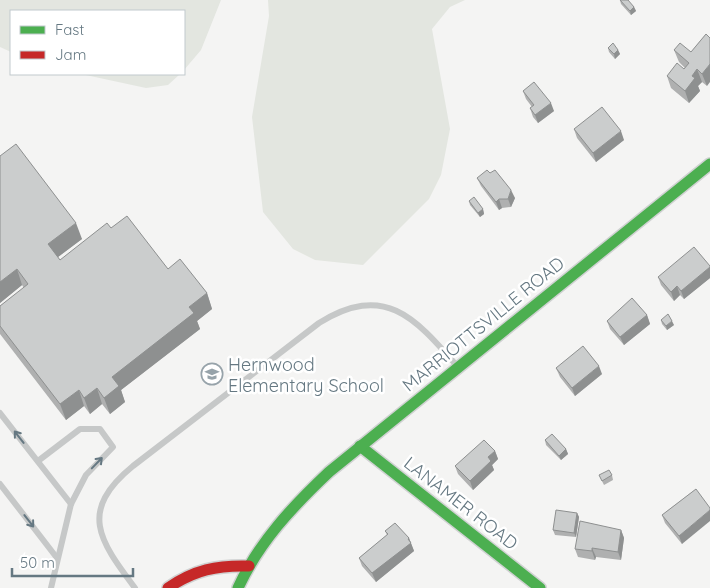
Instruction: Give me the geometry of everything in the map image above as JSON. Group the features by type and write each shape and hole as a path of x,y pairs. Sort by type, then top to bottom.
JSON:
{"main road":[{"name":"MARRIOTTSVILLE ROAD","path":"238,588 249,566 270,534 296,504 360,446 710,164"},
{"name":"LANAMER ROAD","path":"360,446 540,588"},
{"path":"168,588 205,568 225,564 249,566"}],"lane":[{"path":"135,588 112,556 100,530 99,516 102,502 109,489 133,466 319,323 350,308 363,305 391,308 419,325 458,367"},
{"path":"0,413 71,504"},
{"path":"38,462 80,429 100,429 113,447 86,475 71,504 51,588"},
{"path":"0,484 57,558"}],"shaded area":[{"path":"0,0 221,0 201,50 185,69 185,10 10,10 10,52 0,47"},
{"path":"268,0 465,0 450,7 432,29 450,129 441,175 429,199 363,265 315,260 293,249 263,212 252,117 269,16"},
{"path":"86,75 179,75 168,85 146,88"}],"building":[{"path":"620,0 628,0 634,7 630,11"},
{"path":"706,34 710,38 710,64 702,74 697,69 692,76 695,78 685,91 667,76 677,63 684,69 689,63 674,50 680,43 691,52"},
{"path":"613,43 618,50 614,54 608,48"},
{"path":"534,82 551,103 535,115 530,108 534,105 523,91"},
{"path":"602,107 621,131 593,153 574,129"},
{"path":"16,144 76,223 48,244 60,260 107,223 111,228 127,216 168,269 180,259 207,293 189,307 194,313 112,377 119,386 104,398 97,388 84,398 79,390 60,404 0,326 0,306 28,284 17,269 0,282 0,156"},
{"path":"487,170 490,173 495,170 511,190 508,199 499,199 496,202 477,178"},
{"path":"474,197 483,209 478,213 469,201"},
{"path":"694,247 710,267 681,291 677,286 671,292 658,277"},
{"path":"632,298 647,315 620,337 607,321"},
{"path":"668,314 672,321 666,326 661,320"},
{"path":"583,346 599,366 572,388 556,368"},
{"path":"552,434 566,449 559,456 545,440"},
{"path":"484,440 495,451 488,457 491,461 470,481 455,466"},
{"path":"609,470 612,475 602,481 599,475"},
{"path":"696,489 710,510 679,536 662,515"},
{"path":"556,510 577,513 574,533 553,530"},
{"path":"580,521 621,530 618,552 592,548 592,551 575,549"},
{"path":"395,523 409,538 411,543 372,573 359,558 388,534 385,531"}],"traffic: fast":[{"path":"238,588 246,571 266,540 302,498 329,472 710,164"},
{"path":"360,446 540,588"}],"traffic: jam":[{"path":"168,588 187,577 206,570 226,566 249,566"}],"place":[{"name":"Hernwood Elementary School","path":"212,374"}]}
